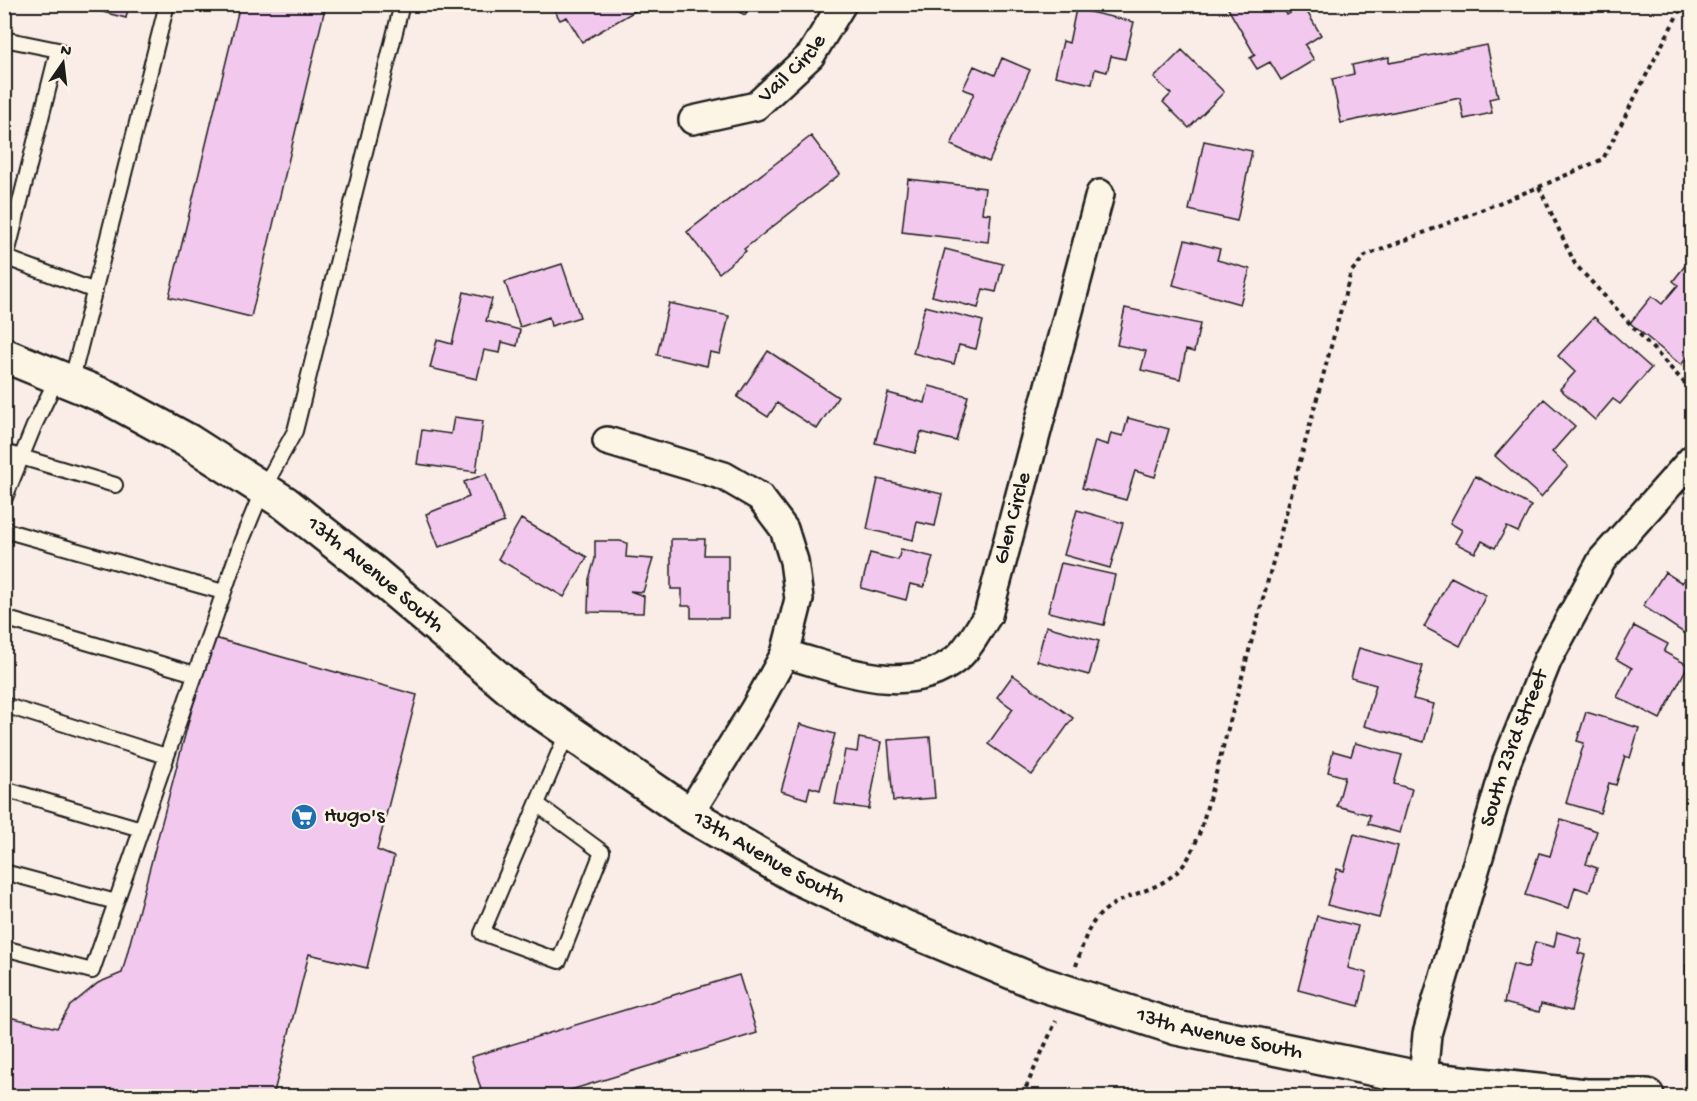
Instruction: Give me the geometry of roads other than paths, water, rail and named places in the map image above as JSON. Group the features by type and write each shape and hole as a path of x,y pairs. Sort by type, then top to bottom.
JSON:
{"street":[{"name":"Vail Circle","path":"693,120 756,106 811,55 842,4"},
{"name":"Glen Circle","path":"785,654 886,680 926,676 957,659 988,615 1100,194"},
{"name":"13th Avenue South","path":"4,355 109,398 188,441 263,489 375,574 525,702 689,814 799,878 904,927 1066,993 1177,1028 1423,1079 1586,1096 1647,1096"},
{"path":"607,441 724,476 760,498 784,529 794,561 799,598 785,654 754,710 689,814"},
{"name":"South 23rd Street","path":"1423,1079 1427,1034 1507,761 1548,658 1602,560 1692,459"}],"lane":[{"path":"4,500 22,456 65,380 94,291 167,4"},
{"path":"4,948 92,971 223,592 263,489 296,431 402,4"},
{"path":"4,39 58,50 5,257 94,291"},
{"path":"4,452 115,485"},
{"path":"4,530 223,592"},
{"path":"4,618 195,674"},
{"path":"4,705 166,756"},
{"path":"537,804 602,852 559,961 482,933 568,731"},
{"path":"4,789 141,829"},
{"path":"4,872 116,902"}],"place":[{"name":"Hugo's","path":"304,817"}]}
